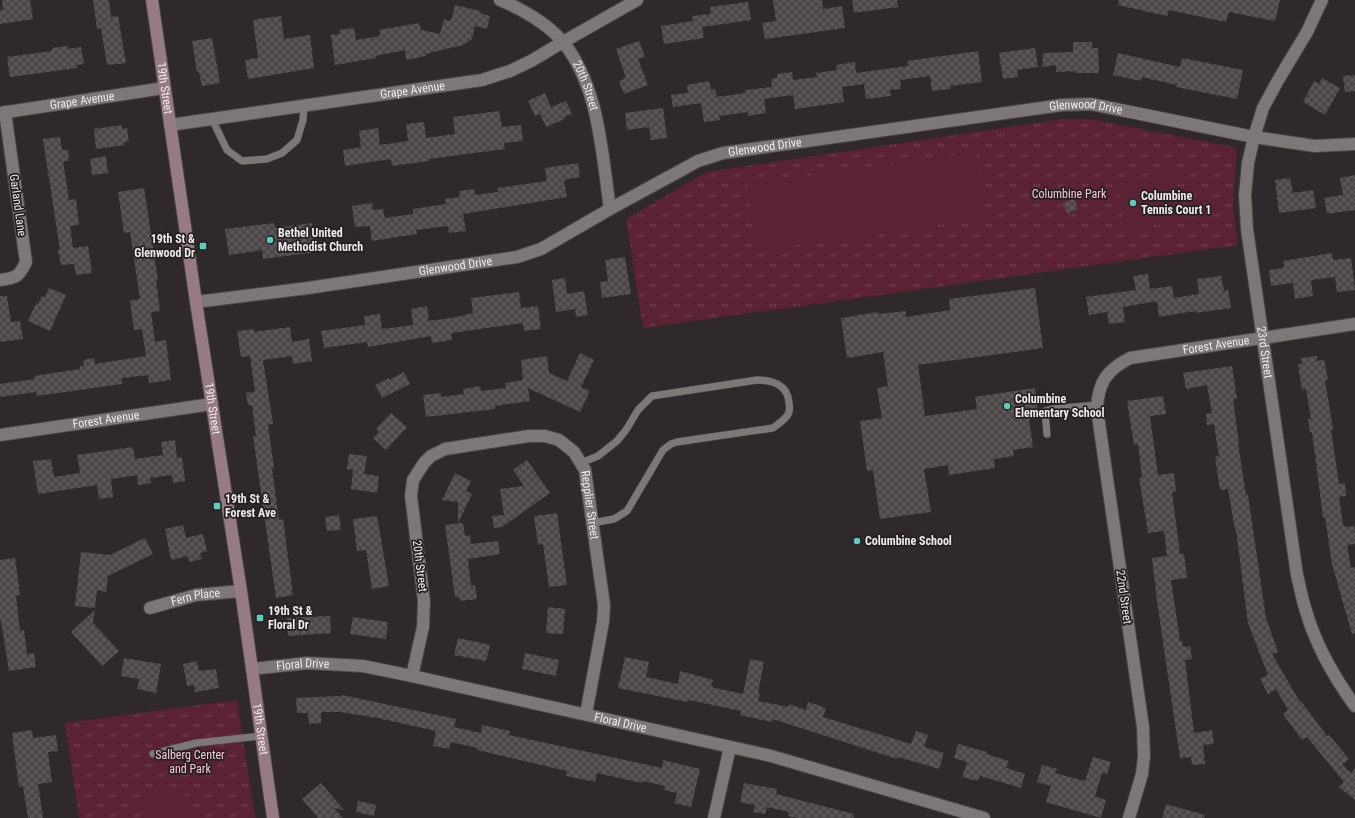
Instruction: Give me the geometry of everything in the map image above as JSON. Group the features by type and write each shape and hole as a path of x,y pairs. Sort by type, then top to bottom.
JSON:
{"street":[{"name":"19th Street","path":"152,0 196,302 241,591 273,818"},
{"name":"20th Street","path":"500,0 536,18 563,42 574,58 587,84 596,112 610,208"},
{"name":"Grape Avenue","path":"170,125 482,80 510,72 531,62 637,0"},
{"name":"23rd Street","path":"1322,0 1307,32 1263,108 1248,163 1245,195 1247,229 1297,575 1306,612 1320,648 1337,681 1355,706"},
{"name":"Grape Avenue","path":"3,113 164,88"},
{"name":"Glenwood Drive","path":"196,302 308,288 517,257 541,249 610,208 698,161 723,153 1062,105 1091,104 1254,137 1315,146 1355,144"},
{"name":"Garland Lane","path":"0,280 13,278 21,274 26,262 3,113"},
{"name":"Forest Avenue","path":"1106,376 1117,365 1130,358 1355,324"},
{"name":"22nd Street","path":"1106,376 1098,394 1097,405 1143,727 1144,756 1142,774 1129,818"},
{"name":"Forest Avenue","path":"0,435 212,404"},
{"name":"Repplier Street","path":"427,460 445,449 529,436 545,436 559,440 574,452 581,463 585,470 604,605 603,622 586,714"},
{"name":"20th Street","path":"412,676 423,627 424,601 411,496 413,480 427,460"},
{"name":"Fern Place","path":"150,608 196,595 241,591"},
{"name":"Floral Drive","path":"252,668 314,664 363,666 412,676 771,756 984,818"},
{"path":"714,818 730,747"}],"lane":[{"path":"212,119 227,150 242,161 267,159 282,153 296,140 303,120 304,106"},
{"path":"581,463 598,456 621,437 638,410 652,396 757,380 768,380 775,382 787,392 789,399 788,414 782,422 773,428 677,442 667,446 663,450 627,511 614,519 592,523"},
{"path":"1047,434 1045,411 1097,405"},
{"path":"153,754 196,743 261,736"}],"green space":[{"name":"Columbine Park","path":"1064,119 1091,119 1237,148 1233,205 1238,245 643,328 626,219 707,172"},
{"path":"976,152 985,218 757,251 747,184"},
{"path":"1173,172 1179,222 1156,225 1149,176"},
{"name":"Columbine Tennis Court 1","path":"1142,176 1149,226 1125,229 1118,179"},
{"name":"Salberg Center and Park","path":"237,700 255,818 79,818 65,723"},
{"path":"159,785 167,785 179,789 184,793 189,804 188,818 142,818 141,807 144,798 150,791"}],"building":[{"path":"2,0 30,0 33,19 0,24 0,10 3,10"},
{"path":"93,0 109,0 111,17 118,16 126,63 107,65 101,28 97,29"},
{"path":"773,0 822,0 823,9 842,6 845,28 765,39 762,23 776,21"},
{"path":"852,0 897,0 898,7 854,13"},
{"path":"1119,0 1280,0 1275,21 1229,12 1226,22 1169,10 1167,16 1118,5"},
{"path":"748,2 751,20 702,27 704,38 664,44 661,26 693,21 692,16 711,14 710,7"},
{"path":"455,5 480,11 480,13 490,16 487,29 475,26 472,39 463,45 425,54 426,56 406,60 405,50 375,56 376,58 335,65 331,35 340,34 339,30 354,28 356,40 380,36 379,30 419,23 421,30 440,34 444,19 451,21"},
{"path":"281,16 284,39 310,35 314,68 248,79 245,60 258,58 253,20"},
{"path":"212,38 220,83 202,86 199,72 197,72 192,41"},
{"path":"639,41 645,57 638,59 648,85 624,94 619,81 626,78 616,49"},
{"path":"1073,42 1092,42 1092,48 1098,48 1099,73 1075,73 1075,71 1056,72 1056,65 1042,67 1043,53 1073,52"},
{"path":"68,46 68,49 81,47 84,64 76,65 77,68 10,77 7,57 52,51 52,48"},
{"path":"1035,48 1038,67 1017,70 1018,77 1003,79 999,53"},
{"path":"978,51 982,82 950,86 951,89 932,91 930,76 900,80 901,89 890,90 891,96 866,99 864,84 842,87 844,102 795,109 793,95 764,99 766,113 748,116 748,112 719,116 720,120 704,122 701,103 673,107 671,95 688,93 687,85 709,81 711,90 715,89 717,97 745,93 745,90 772,87 771,79 777,78 777,74 792,72 793,80 817,77 816,73 837,70 836,65 855,62 856,73 908,66 907,61"},
{"path":"1118,53 1180,67 1182,58 1243,70 1237,99 1176,87 1177,85 1142,77 1141,81 1113,75"},
{"path":"1355,75 1355,91 1345,92 1343,76"},
{"path":"1322,78 1340,88 1325,115 1303,102 1314,81 1319,84"},
{"path":"545,93 551,107 566,101 572,114 564,117 565,119 546,127 540,114 535,116 528,101"},
{"path":"663,108 667,138 651,140 649,127 627,130 625,113"},
{"path":"499,111 502,127 521,125 523,141 504,143 505,149 429,159 429,161 392,166 391,159 345,166 343,150 361,147 359,131 378,128 380,145 408,141 406,124 424,122 426,138 455,134 453,117"},
{"path":"122,125 122,129 127,128 129,141 124,142 125,145 96,149 94,129"},
{"path":"60,137 62,150 68,150 69,161 63,161 69,200 76,199 79,225 70,226 73,248 88,246 92,273 76,275 74,264 61,265 43,139"},
{"path":"106,156 108,173 92,175 90,159"},
{"path":"578,163 580,177 564,180 567,197 463,214 466,231 449,233 448,226 416,230 417,234 372,241 370,226 355,227 352,206 372,203 373,210 383,209 385,218 413,214 413,209 446,204 445,199 460,197 459,191 474,189 475,195 498,192 497,188 547,181 545,168"},
{"path":"1355,175 1355,210 1327,214 1324,198 1343,195 1340,178"},
{"path":"1290,178 1293,193 1313,190 1316,208 1279,213 1275,180"},
{"path":"144,188 158,280 156,280 160,311 151,312 155,342 166,340 171,380 149,383 148,375 122,378 122,384 37,396 36,392 0,397 0,384 35,379 34,376 80,369 80,366 84,366 83,360 94,358 95,364 146,356 142,329 134,330 130,301 140,299 130,232 124,233 118,192"},
{"path":"1074,198 1078,209 1067,213 1063,203"},
{"name":"Bethel United Methodist Church","path":"274,223 275,228 312,223 316,252 263,259 262,250 229,255 225,229"},
{"path":"1332,253 1333,260 1351,258 1355,290 1337,292 1335,277 1311,280 1313,296 1295,299 1293,283 1271,286 1269,270 1284,268 1283,261"},
{"path":"625,257 631,294 602,298 600,282 608,281 605,260"},
{"path":"1148,274 1150,289 1172,286 1174,298 1199,294 1197,279 1221,276 1224,291 1228,290 1231,308 1195,313 1195,311 1159,317 1157,301 1123,307 1125,322 1109,324 1107,312 1089,315 1086,297 1136,290 1133,276"},
{"path":"565,278 567,294 584,291 588,315 576,317 575,309 556,312 552,280"},
{"path":"49,288 66,295 50,331 28,321 36,303 38,304 42,296 45,297"},
{"name":"Columbine Elementary School","path":"1035,288 1043,348 918,365 925,416 977,409 975,397 1035,388 1039,418 1029,419 1033,447 1013,450 1014,456 994,459 995,468 949,475 948,465 924,469 931,512 880,519 873,470 867,471 860,421 882,418 877,388 888,386 883,352 847,358 841,318 878,312 878,314 906,311 906,317 950,310 949,299"},
{"path":"519,292 521,308 538,306 541,329 524,331 523,323 451,333 452,340 432,343 431,336 368,347 367,342 324,348 321,331 365,325 364,316 380,314 382,329 413,325 411,309 427,306 429,321 457,317 473,313 471,298"},
{"path":"0,296 7,296 11,322 20,321 23,339 0,342"},
{"path":"290,327 292,342 309,339 312,361 293,364 292,356 263,360 273,424 268,425 274,468 272,469 279,520 283,519 293,595 276,598 253,436 256,436 252,405 248,405 246,393 255,392 250,356 241,357 237,331 254,329 254,332"},
{"path":"580,353 594,360 581,387 590,391 580,412 528,388 530,401 495,406 495,409 426,417 423,395 441,393 441,397 464,394 463,389 480,386 481,391 506,388 505,383 523,380 521,360 547,356 549,373 567,381"},
{"path":"1317,356 1317,361 1324,360 1328,380 1325,380 1333,429 1331,430 1339,484 1345,483 1346,496 1339,497 1343,524 1345,527 1354,526 1355,533 1355,544 1347,545 1351,568 1355,567 1355,633 1352,634 1332,564 1325,517 1323,517 1312,432 1310,433 1308,419 1311,419 1306,389 1302,390 1298,364 1302,364 1301,358"},
{"path":"1232,366 1237,399 1233,399 1246,495 1248,495 1266,618 1278,652 1272,654 1300,702 1301,701 1327,736 1329,735 1349,759 1342,765 1351,773 1355,768 1355,800 1339,787 1344,782 1307,737 1302,740 1283,714 1288,710 1276,689 1268,694 1260,679 1268,675 1248,623 1236,530 1228,489 1220,490 1215,457 1219,456 1214,424 1207,425 1206,414 1212,413 1207,385 1186,389 1183,373"},
{"path":"404,372 410,384 382,398 375,385"},
{"path":"1163,396 1166,414 1150,416 1158,475 1174,473 1176,491 1172,492 1180,554 1184,554 1187,578 1171,580 1180,641 1182,641 1183,647 1190,646 1192,659 1185,660 1194,733 1212,730 1214,744 1203,745 1205,764 1192,765 1191,757 1180,758 1152,558 1167,556 1164,531 1148,533 1139,478 1142,477 1138,444 1134,445 1127,401"},
{"path":"391,413 407,427 386,450 373,438 379,432 376,429"},
{"path":"175,440 177,458 182,457 185,481 173,483 172,475 150,478 151,483 138,485 137,475 111,479 113,497 99,499 97,485 38,494 33,461 51,459 54,477 80,473 77,455 133,447 135,459 163,455 161,442"},
{"path":"349,454 367,456 364,474 379,476 377,493 351,489 353,470 347,469"},
{"path":"527,460 550,493 502,527 494,528 492,516 504,515 500,489 524,486 513,470"},
{"path":"455,473 471,481 466,491 472,494 458,523 458,502 442,500"},
{"path":"557,513 567,585 549,587 543,544 538,545 534,516"},
{"path":"339,515 341,530 327,531 325,517"},
{"path":"377,516 389,586 372,589 366,550 357,551 353,519"},
{"path":"463,523 465,536 470,535 471,544 498,541 500,554 468,559 471,586 475,585 477,599 460,601 459,597 455,597 445,525"},
{"path":"183,525 186,538 203,534 207,551 200,553 202,559 189,562 188,556 171,560 165,529"},
{"path":"145,538 153,554 108,576 106,592 97,590 95,608 75,606 81,552 110,555"},
{"path":"15,558 20,595 16,596 20,631 24,630 27,654 34,653 36,667 9,671 0,621 0,560"},
{"path":"548,607 565,609 563,634 546,633"},
{"path":"95,610 93,623 119,651 102,666 71,632"},
{"path":"330,616 331,633 288,636 287,618"},
{"path":"353,617 388,622 386,639 350,634"},
{"path":"458,638 490,645 486,661 454,655"},
{"path":"525,653 559,660 556,676 522,669"},
{"path":"625,657 649,662 646,677 678,684 680,671 713,680 711,687 743,694 750,659 764,662 758,693 760,693 758,701 788,707 789,704 806,710 808,702 826,708 823,717 911,744 916,731 928,735 924,747 944,753 939,769 898,757 897,759 773,719 772,722 740,715 741,711 689,700 688,702 618,688"},
{"path":"124,658 161,664 156,693 137,689 139,679 121,676"},
{"path":"197,661 199,671 216,669 219,688 195,692 194,685 187,686 183,664"},
{"path":"342,695 456,719 454,727 481,733 482,725 510,731 509,735 662,768 663,760 700,769 691,807 674,803 677,793 664,790 665,786 643,781 642,783 597,773 595,782 566,776 567,771 477,750 477,748 451,742 449,749 433,746 436,731 378,718 340,712 321,712 321,723 309,724 308,713 297,713 296,698"},
{"path":"32,730 33,738 56,735 58,751 48,752 52,782 38,784 43,818 28,818 23,786 19,787 12,733"},
{"path":"958,744 987,752 986,754 1009,761 1006,768 1025,774 1021,788 980,776 978,781 962,777 967,762 954,758"},
{"path":"1093,757 1111,762 1107,774 1102,773 1095,796 1106,800 1101,818 1046,802 1051,786 1037,782 1042,765 1057,769 1055,773 1085,781"},
{"path":"321,783 344,810 334,808 343,818 318,818 302,799"},
{"path":"744,783 777,789 776,794 854,814 854,818 797,818 788,816 789,812 767,807 765,814 753,812 755,805 740,802"},
{"path":"358,801 376,805 374,816 356,812"},
{"path":"1166,804 1205,815 1204,818 1162,818"}],"place":[{"name":"Columbine Tennis Court 1","path":"1133,203"},
{"name":"Bethel United Methodist Church","path":"270,240"},
{"name":"19th St & Glenwood Dr","path":"203,246"},
{"name":"Columbine Elementary School","path":"1007,406"},
{"name":"19th St & Forest Ave","path":"217,506"},
{"name":"Columbine School","path":"857,541"},
{"name":"19th St & Floral Dr","path":"260,618"}]}
